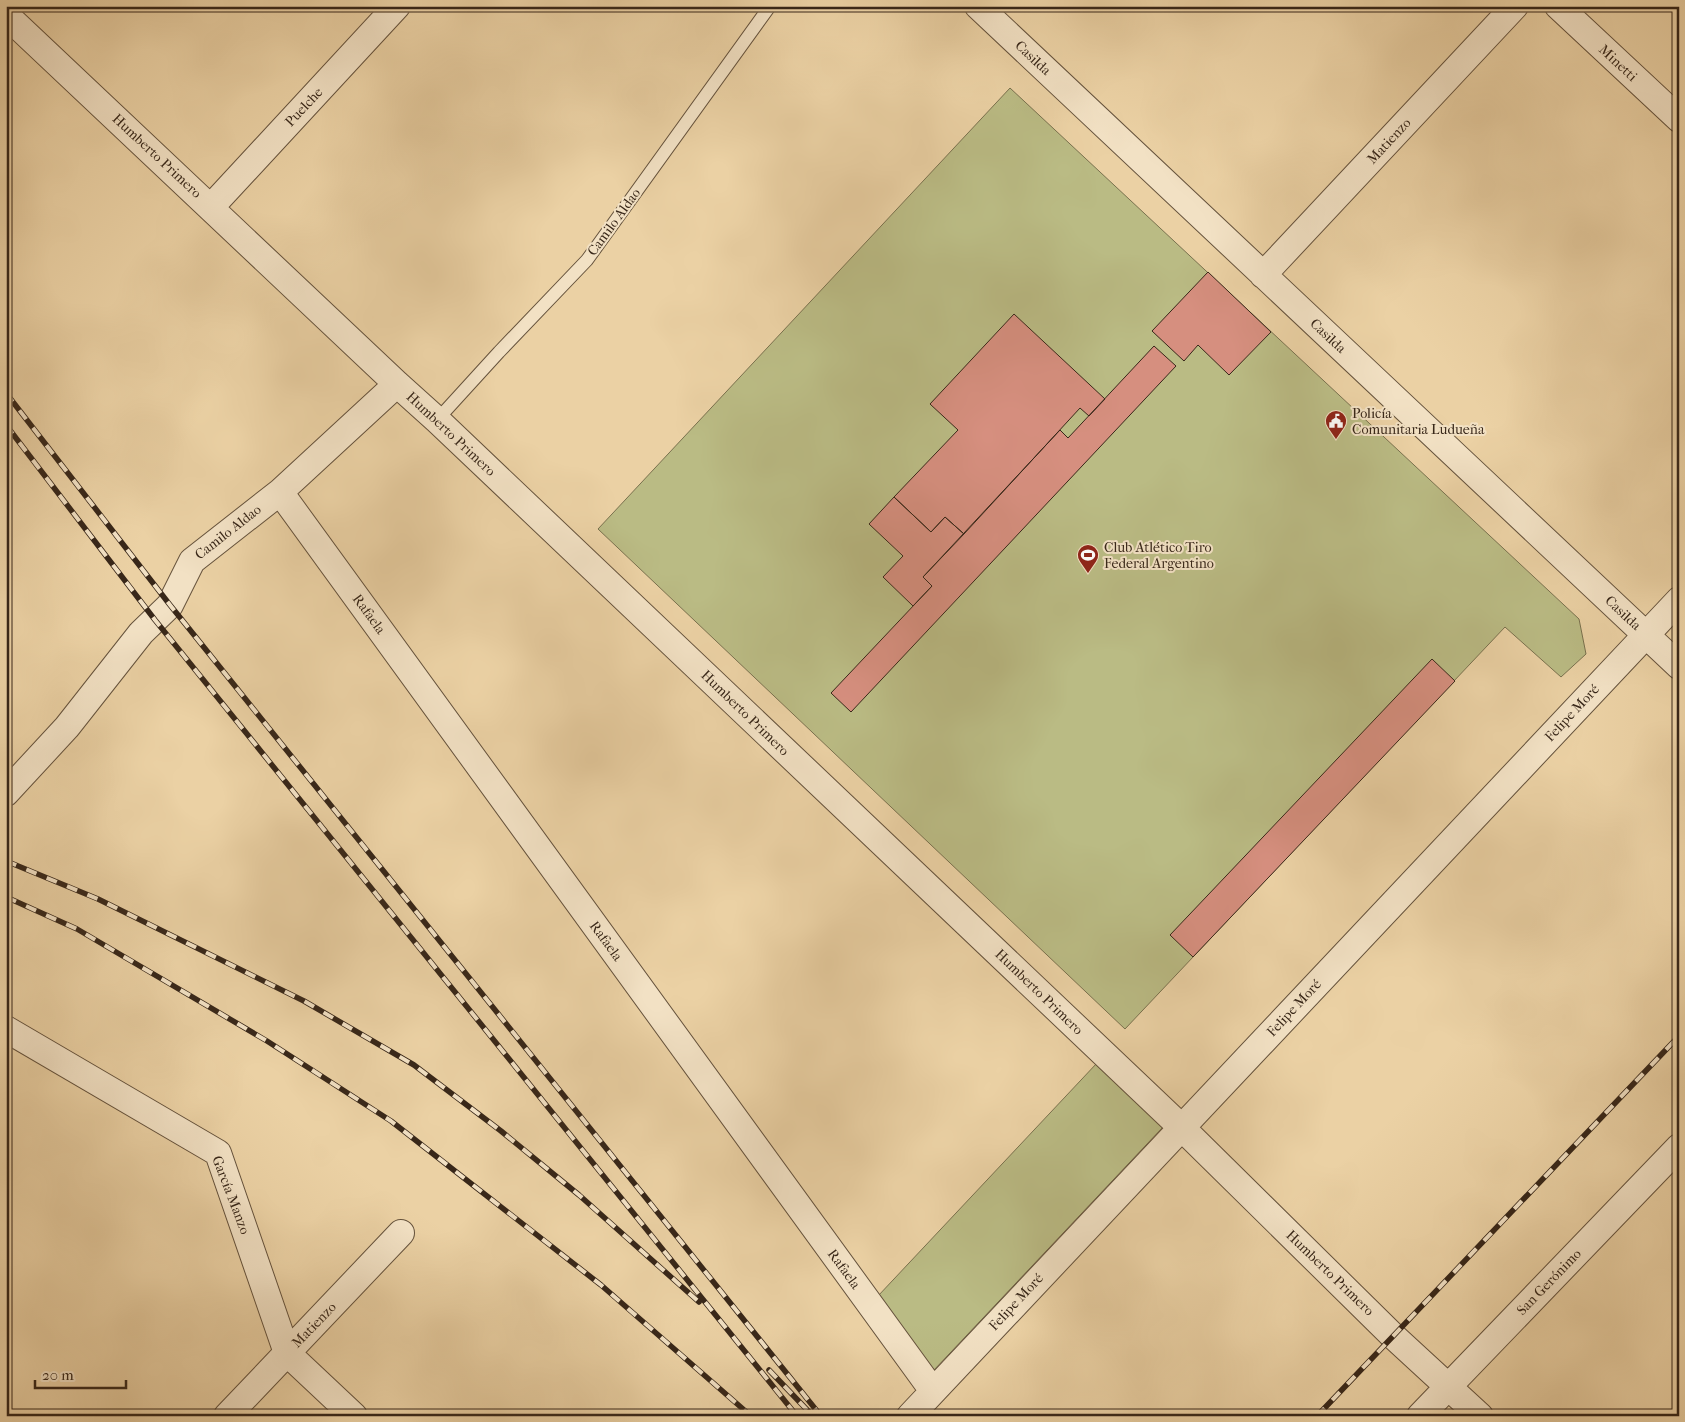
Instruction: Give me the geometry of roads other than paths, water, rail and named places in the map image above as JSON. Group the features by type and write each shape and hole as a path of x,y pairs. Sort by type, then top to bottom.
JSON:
{"street":[{"name":"Puelche","path":"211,207 397,6"},
{"name":"Casilda","path":"978,6 1679,666"},
{"name":"Matienzo","path":"1263,275 1515,6"},
{"name":"Minetti","path":"1558,6 1679,119"},
{"name":"Humberto Primero","path":"6,15 437,420 1181,1127 1392,1335 1480,1416"},
{"name":"Camilo Aldao","path":"6,794 67,727 141,633 170,605 192,561 280,492 397,384"},
{"name":"Rafaela","path":"280,492 933,1391"},
{"name":"Felipe Moré","path":"910,1416 1679,600"},
{"name":"García Manzo","path":"6,1029 218,1153 287,1353 354,1416"},
{"name":"San Gerónimo","path":"1420,1416 1679,1147"},
{"name":"Matienzo","path":"227,1416 401,1233"}],"lane":[{"name":"Camilo Aldao","path":"437,420 498,352 587,260 770,6"}],"railway":[{"path":"6,393 170,605 821,1416"},
{"path":"6,425 155,620 797,1416"},
{"path":"6,861 98,899 304,1001 414,1065 501,1131 579,1195 699,1302"},
{"path":"6,897 77,929 267,1041 391,1121 601,1285 751,1416"},
{"path":"1317,1416 1679,1036"},
{"path":"769,1370 812,1415"}],"place":[{"name":"Policía Comunitaria Ludueña","path":"1336,440"},
{"name":"Club Atlético Tiro Federal Argentino","path":"1088,574"}]}
